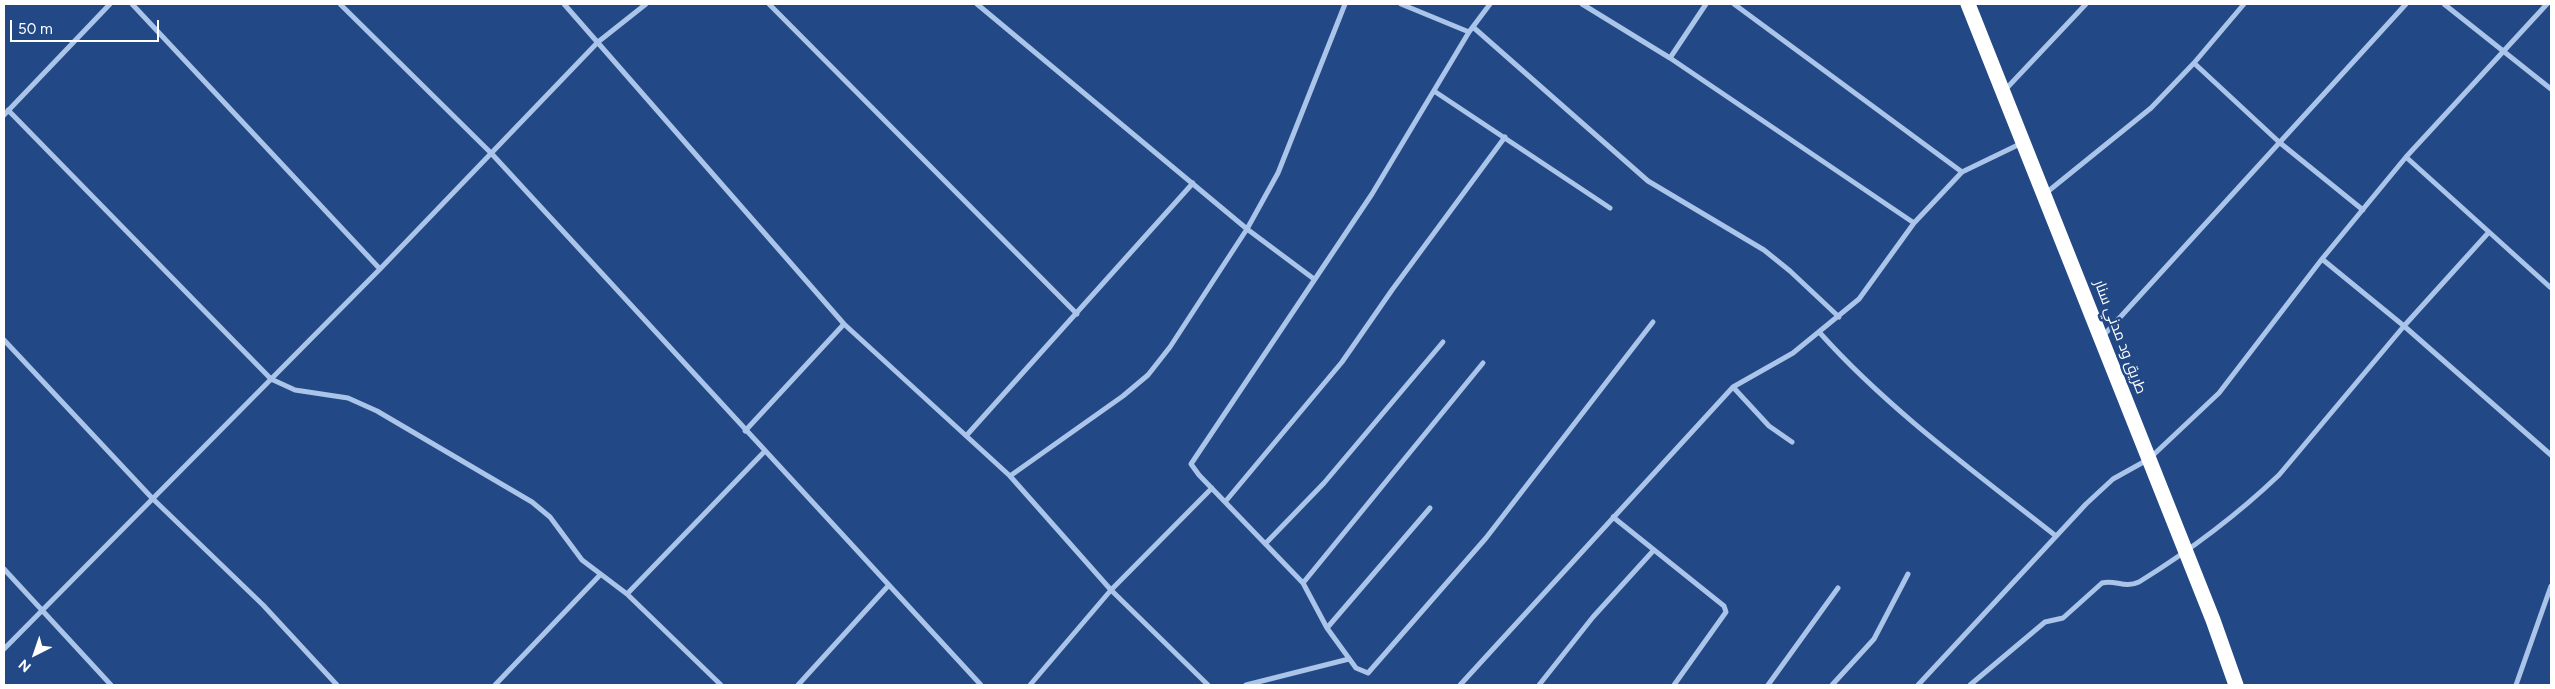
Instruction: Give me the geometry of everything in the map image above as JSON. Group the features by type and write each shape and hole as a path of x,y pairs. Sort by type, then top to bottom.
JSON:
{"highway":[{"name":"طريق ود مدني سنار","path":"1968,4 2186,553 2236,685"}],"street":[{"path":"110,4 6,112 271,380 295,390 348,398 377,411 515,492 550,517 582,560 627,594 721,685"},
{"path":"132,4 380,269"},
{"path":"340,4 491,153 764,452 981,685"},
{"path":"564,4 844,324 1010,476 1111,590 1208,685"},
{"path":"4,649 380,269 598,42 646,4"},
{"path":"769,4 1076,314"},
{"path":"977,4 1247,229 1314,279"},
{"path":"1010,476 1123,396 1148,375 1170,347 1247,229 1278,173 1345,4"},
{"path":"1401,4 1469,32"},
{"path":"1490,4 1469,32 1372,194 1191,464 1303,583 1327,628 1349,659 1362,673 1368,673 1375,668 1486,538 1654,322"},
{"path":"1582,4 1670,58 1914,224"},
{"path":"1670,58 1706,4"},
{"path":"1734,4 1962,172"},
{"path":"2003,93 2086,4"},
{"path":"2043,195 2151,108 2194,63 2244,4"},
{"path":"2101,338 2406,4"},
{"path":"2446,4 2551,89"},
{"path":"1918,685 2056,536 2113,479 2149,459 2219,393 2322,259 2406,157 2547,4"},
{"path":"1473,27 1648,181 1764,250 1790,271 1839,318"},
{"path":"2194,63 2280,142 2363,210"},
{"path":"1434,91 1610,208"},
{"path":"1225,502 1347,356 1392,290 1505,137"},
{"path":"1460,685 1733,388 1793,353 1839,318 1870,286 1914,224 1962,172 2022,143"},
{"path":"2406,157 2551,288"},
{"path":"966,436 1193,183"},
{"path":"1970,685 2046,622 2063,618 2102,583 2107,581 2132,586 2186,553 2257,496 2279,475 2404,326 2489,232"},
{"path":"2322,259 2404,326 2551,455"},
{"path":"745,431 844,324"},
{"path":"1820,333 1864,381 2056,536"},
{"path":"4,340 152,498 263,605 337,685"},
{"path":"1266,543 1324,483 1443,342"},
{"path":"1303,583 1483,363"},
{"path":"1733,388 1769,426 1792,442"},
{"path":"627,594 764,452"},
{"path":"1030,685 1111,590 1212,488"},
{"path":"1327,628 1430,508"},
{"path":"1613,517 1724,606 1726,612 1674,685"},
{"path":"1539,685 1593,617 1653,550"},
{"path":"4,569 111,685"},
{"path":"1832,685 1874,639 1908,574"},
{"path":"495,685 600,575"},
{"path":"798,685 888,586"},
{"path":"2516,685 2551,586"},
{"path":"1768,685 1838,588"},
{"path":"1246,685 1349,659"}]}
